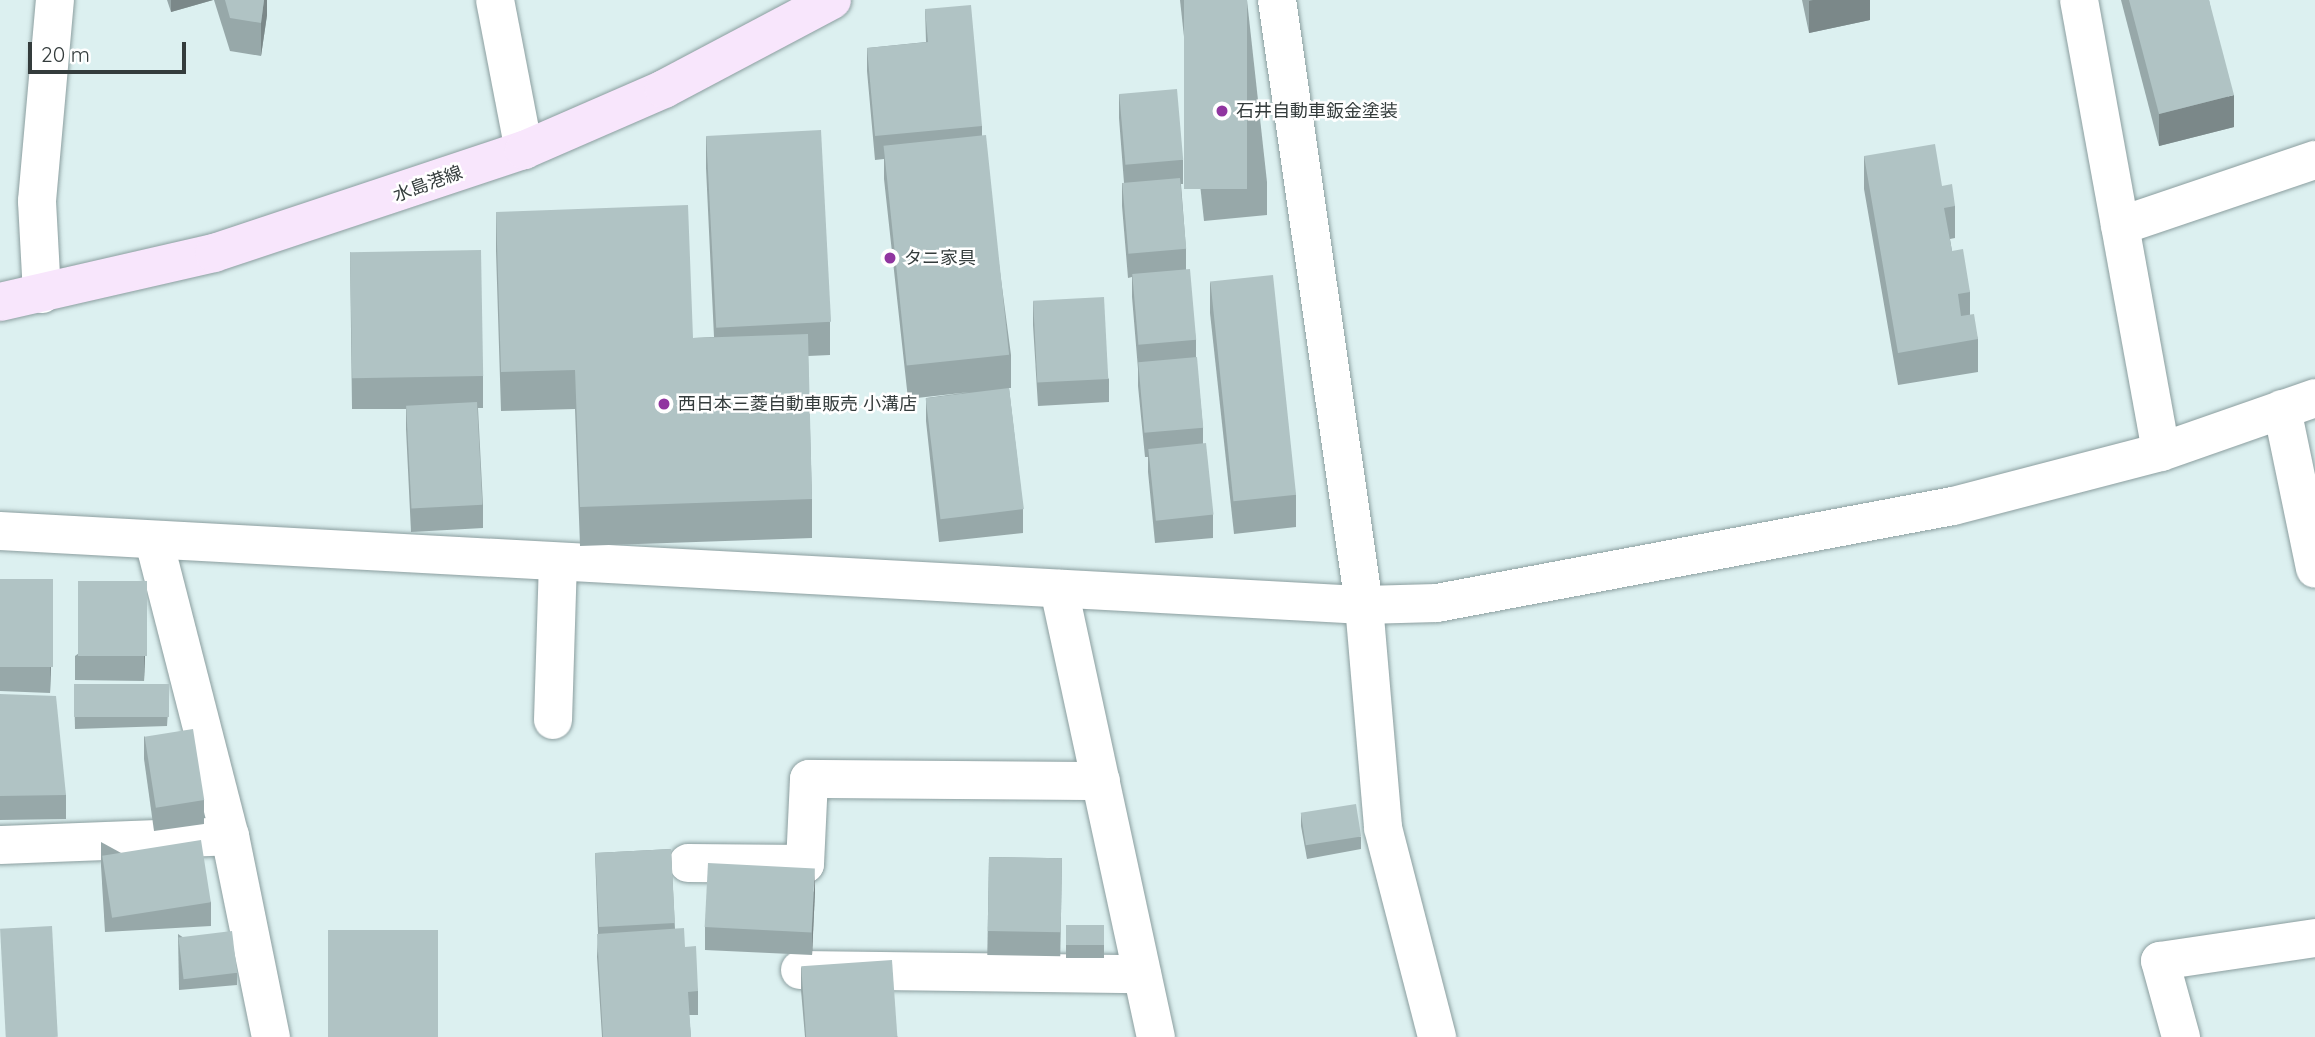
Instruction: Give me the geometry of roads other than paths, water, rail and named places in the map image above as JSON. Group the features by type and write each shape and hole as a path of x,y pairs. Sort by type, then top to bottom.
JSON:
{"main road":[{"name":"水島港線","path":"0,303 214,253 524,149 664,89 832,0"}],"street":[{"path":"43,294 37,201 55,0"},
{"path":"495,0 524,149"},
{"path":"1277,0 1364,605 1383,828 1437,1037"},
{"path":"2079,0 2161,452"},
{"path":"2120,226 2315,160"},
{"path":"0,531 1364,605 1437,603 1939,508 2161,452 2298,404 2315,569"},
{"path":"154,541 230,836 271,1037"},
{"path":"553,720 558,562"},
{"path":"1059,589 1156,1037"},
{"path":"688,863 805,864 809,779 1101,781"},
{"path":"0,845 230,836"},
{"path":"2181,1037 2160,961 2315,938"},
{"path":"800,970 1142,974"}],"place":[{"name":"石井自動車鈑金塗装","path":"1222,111"},
{"name":"タニ家具","path":"890,258"},
{"name":"西日本三菱自動車販売 小溝店","path":"664,404"}]}
